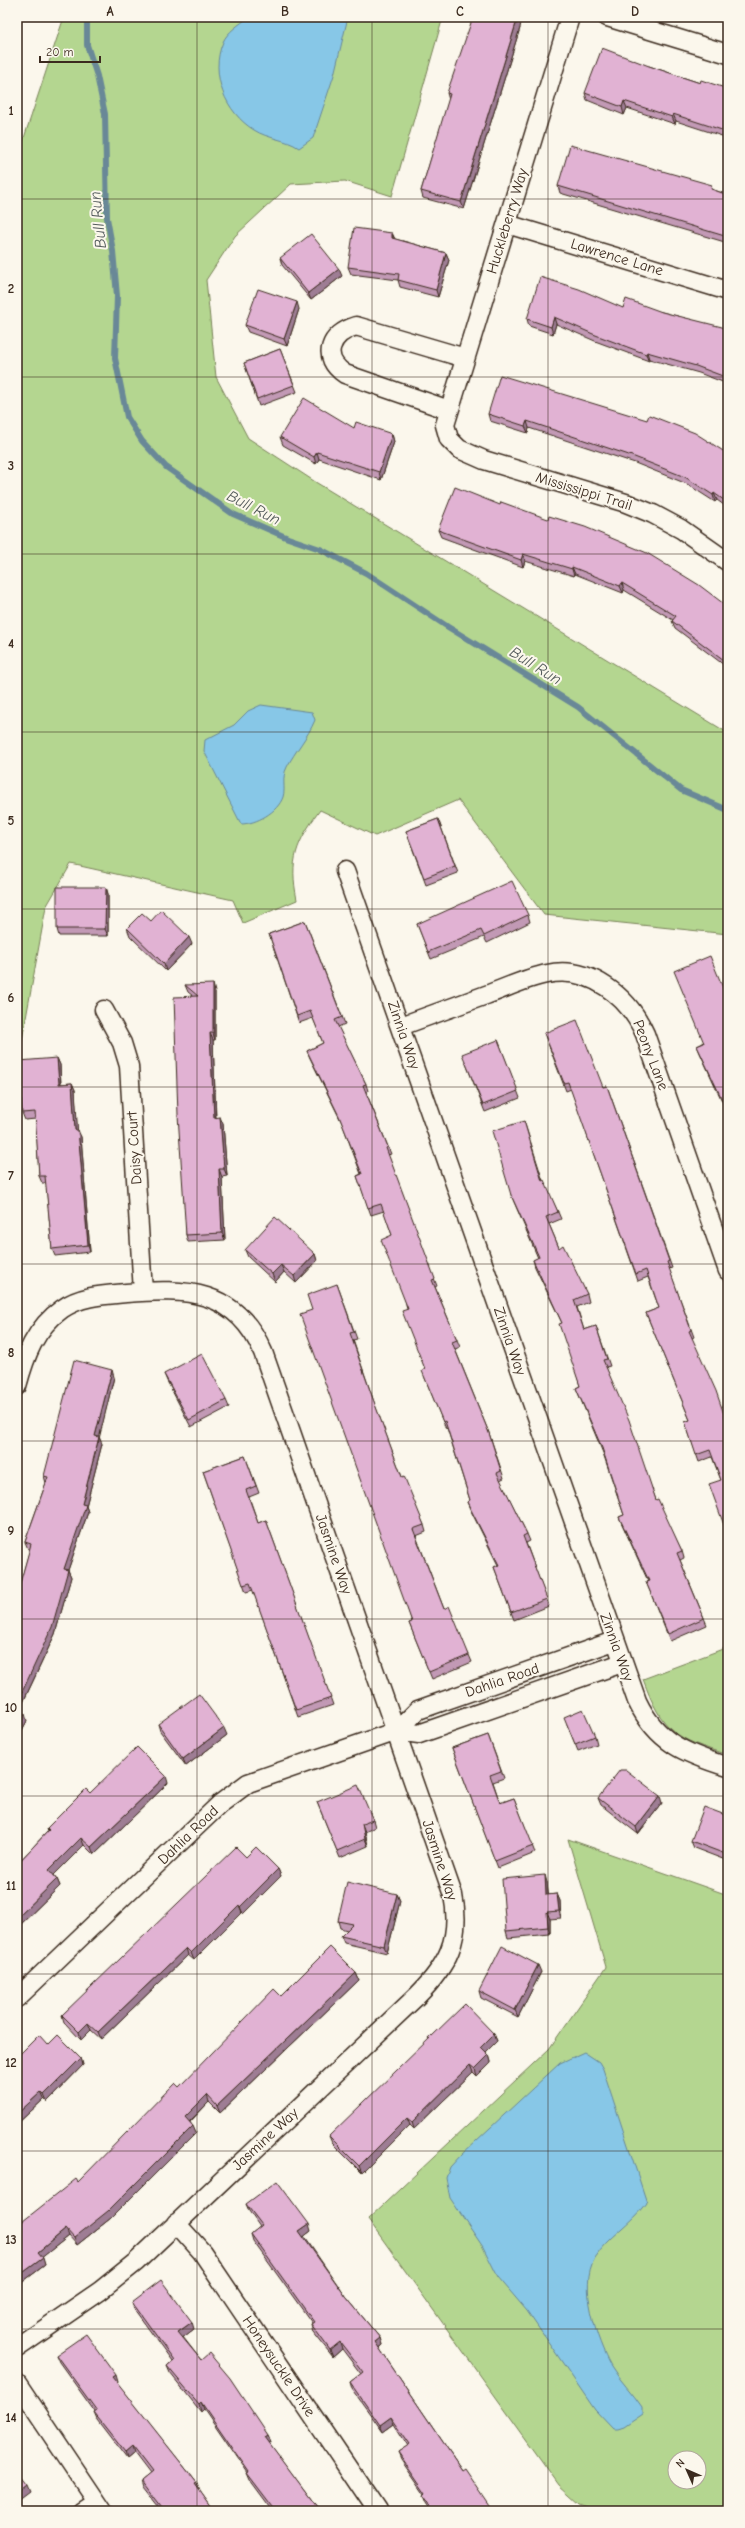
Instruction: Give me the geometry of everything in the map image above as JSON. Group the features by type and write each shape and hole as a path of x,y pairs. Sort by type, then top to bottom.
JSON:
{"street":[{"name":"Huckleberry Way","path":"447,418 570,17"},
{"path":"607,17 728,54"},
{"name":"Lawrence Lane","path":"507,224 728,291"},
{"path":"447,418 345,374 336,368 331,360 330,350 333,341 339,335 356,326 465,358"},
{"name":"Mississippi Trail","path":"447,418 449,439 458,450 484,460 626,503 653,514 681,529 728,562"},
{"name":"Zinnia Way","path":"345,871 614,1641 641,1709 658,1732 682,1751 728,1767"},
{"name":"Peony Lane","path":"400,1026 547,974 577,975 600,983 612,991 634,1013 645,1034 728,1271"},
{"name":"Daisy Court","path":"104,1010 122,1043 129,1066 143,1292"},
{"name":"Jasmine Way","path":"17,1386 33,1340 46,1324 62,1309 90,1297 143,1292 183,1291 202,1294 232,1309 254,1333 263,1352 453,1895 456,1922 455,1936 446,1959 438,1973 417,1996 117,2278 17,2348"},
{"name":"Dahlia Road","path":"397,1732 418,1710 614,1641"},
{"name":"Dahlia Road","path":"17,1998 238,1789 257,1780 397,1732 419,1734 622,1663"},
{"name":"Honeysuckle Drive","path":"176,2223 202,2252 377,2511"},
{"path":"17,2383 100,2506 81,2511"}],"green space":[{"path":"64,17 443,17 392,196 345,181 291,184 235,236 206,280 216,377 248,438 317,483 728,733 728,934 544,915 458,800 375,836 320,810 305,832 296,852 294,873 297,900 243,923 233,900 71,864 46,907 17,1068 17,159"},
{"path":"728,1647 728,1755 695,1744 673,1731 657,1711 643,1679"},
{"path":"568,1839 728,1895 728,2511 601,2511 579,2503 559,2485 368,2219 549,2049 606,1967"}],"water":[{"path":"249,17 348,17 334,75 313,138 299,148 259,133 244,123 235,114 223,92 219,79 218,67 219,54 223,42 238,25"},
{"path":"261,705 312,712 315,720 285,771 284,793 276,808 260,819 241,824 204,751 205,740 234,725 248,711"},
{"path":"584,2052 599,2062 603,2069 647,2203 634,2218 600,2250 590,2269 588,2283 591,2313 600,2342 611,2366 642,2407 642,2414 623,2427 617,2429 613,2429 595,2410 527,2311 498,2277 483,2247 450,2198 446,2178 450,2167 462,2154 560,2063"}],"building":[{"path":"473,17 518,17 461,202 421,191 450,94 447,93"},
{"path":"602,48 700,83 701,80 728,89 728,132 673,114 672,117 624,101 622,107 585,93"},
{"path":"570,145 712,185 711,189 728,195 728,237 558,186"},
{"path":"354,228 392,233 392,238 446,253 436,290 398,280 399,274 348,267"},
{"path":"311,234 339,269 308,293 280,258"},
{"path":"540,277 579,289 623,308 626,299 662,312 722,327 728,330 728,378 696,366 647,352 646,354 593,334 554,317 551,327 527,319"},
{"path":"258,289 297,302 284,339 245,325"},
{"path":"280,349 294,385 257,399 244,363"},
{"path":"500,375 647,420 649,415 695,433 728,454 728,503 714,493 713,495 685,477 632,456 527,421 525,426 488,414"},
{"path":"304,398 354,428 356,422 392,434 379,472 317,452 314,457 280,437"},
{"path":"455,487 500,505 501,502 548,519 549,516 585,527 647,553 699,585 728,607 728,663 672,621 676,616 622,583 620,586 572,567 572,569 523,554 521,560 438,530"},
{"path":"438,819 455,866 424,878 406,831"},
{"path":"512,881 528,915 484,936 481,930 428,952 417,924"},
{"path":"57,887 106,887 105,929 57,929"},
{"path":"161,910 189,937 164,964 127,928 142,913 151,921"},
{"path":"305,921 342,1017 335,1020 366,1084 363,1085 388,1147 386,1148 435,1279 432,1280 457,1340 452,1342 489,1433 501,1471 497,1473 527,1534 523,1536 547,1599 511,1612 494,1567 499,1565 467,1502 470,1500 445,1421 443,1422 422,1371 425,1369 402,1311 408,1309 381,1240 392,1235 381,1204 368,1208 357,1176 362,1174 339,1116 307,1051 323,1043 310,1011 297,1016 269,934"},
{"path":"710,956 728,1000 728,1009 726,1010 728,1015 728,1112 697,1046 704,1043 674,971"},
{"path":"213,984 213,1033 210,1033 214,1118 220,1117 224,1169 219,1169 222,1233 186,1235 178,1115 174,997 198,996 185,985"},
{"path":"577,1020 603,1087 607,1086 669,1261 667,1262 691,1330 689,1331 716,1391 728,1426 728,1536 709,1484 721,1480 710,1450 696,1455 685,1422 690,1420 646,1313 659,1308 646,1270 636,1274 568,1082 564,1083 544,1033"},
{"path":"498,1040 518,1091 483,1105 462,1054"},
{"path":"57,1058 59,1084 72,1083 75,1130 78,1130 88,1245 52,1249 45,1176 39,1176 35,1112 22,1113 19,1061"},
{"path":"524,1121 542,1181 544,1180 558,1212 546,1217 559,1248 563,1245 587,1294 574,1300 584,1330 596,1326 607,1359 603,1360 629,1420 656,1500 658,1499 682,1551 677,1553 704,1618 668,1634 646,1582 649,1581 619,1517 624,1515 602,1448 576,1388 580,1386 559,1324 562,1323 533,1260 539,1257 511,1195 492,1131"},
{"path":"275,1217 315,1254 294,1276 281,1265 272,1274 245,1250"},
{"path":"337,1284 354,1332 350,1333 373,1399 402,1477 404,1476 424,1525 413,1529 444,1609 449,1606 469,1655 429,1672 409,1623 412,1622 300,1314 312,1310 307,1295"},
{"path":"202,1354 226,1400 189,1420 164,1374"},
{"path":"74,1360 112,1370 95,1436 99,1437 82,1504 86,1505 64,1569 68,1570 52,1627 17,1703 17,1594 31,1544 25,1542 48,1477 44,1476"},
{"path":"245,1456 256,1486 246,1490 258,1523 266,1520 331,1698 296,1710 250,1583 243,1585 203,1471"},
{"path":"199,1694 224,1728 183,1759 158,1724"},
{"path":"17,1709 25,1714 17,1727"},
{"path":"583,1709 595,1736 575,1744 564,1717"},
{"path":"488,1735 501,1771 490,1775 500,1803 514,1798 533,1846 495,1861 452,1748"},
{"path":"137,1747 166,1776 91,1847 81,1838 49,1870 57,1879 17,1918 17,1864 49,1830 47,1828 86,1789 90,1793"},
{"path":"620,1770 626,1770 660,1796 636,1827 598,1798"},
{"path":"358,1785 373,1820 362,1824 365,1839 337,1851 317,1802"},
{"path":"704,1807 728,1816 728,1855 691,1841"},
{"path":"236,1847 246,1857 256,1847 278,1869 191,1953 186,1948 98,2032 88,2023 79,2032 62,2015"},
{"path":"545,1875 546,1895 557,1894 559,1911 547,1912 548,1927 506,1931 502,1879"},
{"path":"347,1882 397,1894 384,1946 341,1936 353,1924 338,1921"},
{"path":"502,1946 538,1965 515,2010 479,1991"},
{"path":"330,1947 356,1973 217,2106 207,2095 185,2117 193,2126 108,2211 74,2238 66,2229 38,2252 43,2258 17,2277 17,2224 18,2225 76,2179 78,2182 175,2083 179,2087 274,1989 281,1996"},
{"path":"465,2004 494,2034 481,2047 489,2055 475,2069 470,2065 412,2122 407,2118 359,2166 329,2136"},
{"path":"39,2035 48,2045 58,2035 81,2058 44,2095 41,2092 17,2114 17,2057"},
{"path":"277,2181 309,2224 299,2231 346,2297 380,2338 375,2342 462,2470 465,2468 494,2511 452,2511 450,2508 446,2511 435,2511 424,2495 426,2493 398,2452 410,2444 391,2417 380,2425 350,2382 363,2372 340,2342 330,2350 311,2324 314,2322 251,2234 262,2225 246,2204"},
{"path":"161,2280 192,2322 178,2332 201,2360 209,2353 230,2378 268,2435 265,2437 320,2511 276,2511 247,2473 249,2472 201,2402 199,2404 167,2366 174,2360 132,2302"},
{"path":"86,2334 116,2375 113,2377 197,2483 195,2484 214,2511 164,2511 141,2481 152,2472 132,2446 125,2452 94,2413 97,2411 56,2355"},
{"path":"17,2472 26,2484 17,2491"}],"waterway":[{"name":"Bull Run","path":"87,17 87,45 97,76 105,114 107,218 113,251 117,296 115,358 127,417 142,441 166,467 233,514 288,538 320,549 366,573 448,627 578,707 681,790 728,810"}]}
